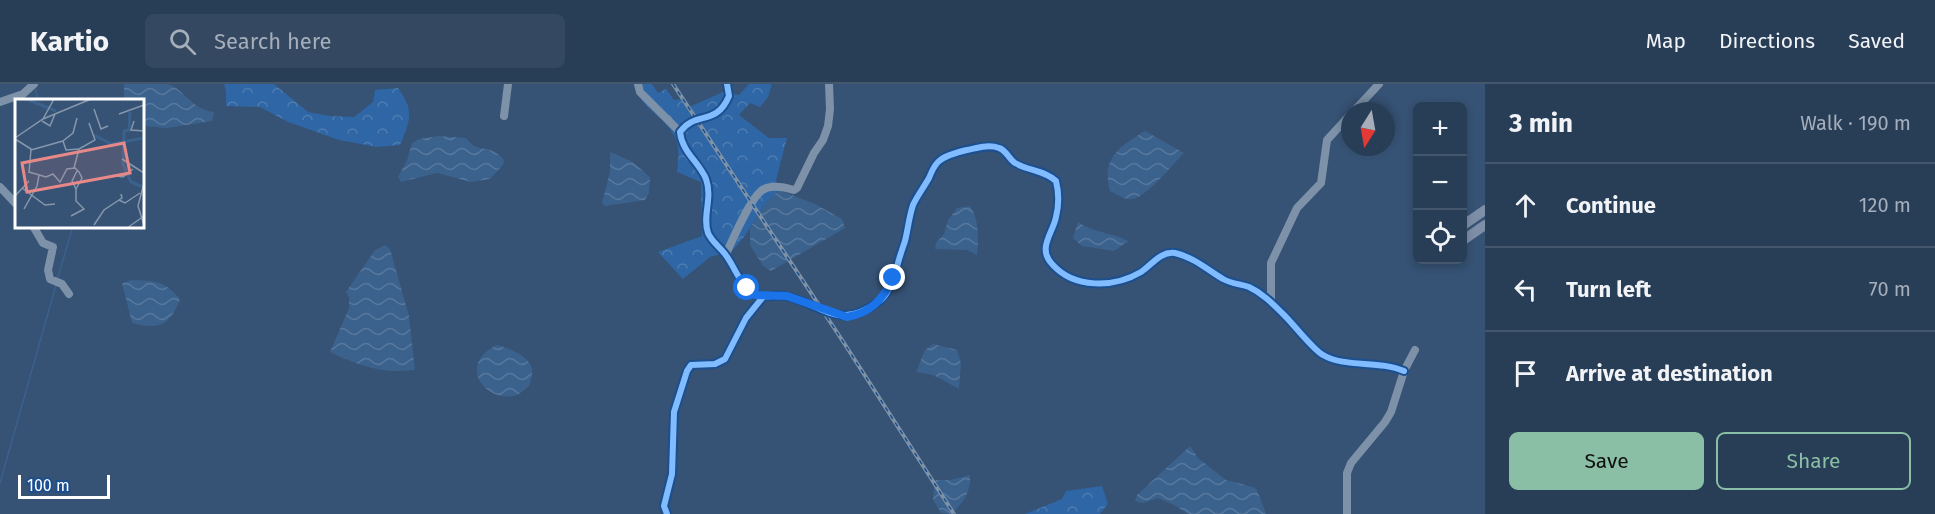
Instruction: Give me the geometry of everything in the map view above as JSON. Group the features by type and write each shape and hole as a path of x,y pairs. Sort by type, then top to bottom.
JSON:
{"main road":[{"path":"1467,223 1485,210"},
{"path":"1467,238 1485,225"}],"street":[{"path":"0,102 22,94 34,84"},
{"path":"504,116 508,84"},
{"path":"638,84 640,92 680,132 682,143 703,173 710,201 706,227 714,243 726,254 739,278 755,295 787,296 847,317 857,315 881,301 893,278 913,206 938,162 962,151 998,147 1005,151 1014,162 1048,174 1056,181 1058,199 1056,219 1047,238 1046,250 1050,263 1068,275 1094,284 1108,284 1140,273 1161,255 1177,254 1208,268 1230,282 1248,286 1258,292 1322,355 1344,361 1395,367 1404,371"},
{"path":"680,132 689,122 709,118 720,112 729,96 727,84"},
{"path":"726,254 753,202 762,190 781,187 794,190 797,188 828,126 829,84"},
{"path":"1362,102 1378,84"},
{"path":"1271,303 1271,263 1297,208 1322,183 1327,140 1341,125"},
{"path":"0,187 15,203"},
{"path":"34,228 43,243 53,247 48,270 50,279 62,284 69,294"},
{"path":"667,514 664,506 672,474 674,412 687,371 691,365 715,364 725,359 746,318 763,297"},
{"path":"1347,514 1347,473 1351,463 1391,412 1404,371 1415,350"}],"green space":[{"path":"224,84 274,84 308,112 354,117 373,102 375,90 398,88 407,103 408,122 400,145 377,147 339,140 288,122 260,107 226,106"},
{"path":"634,84 652,84 658,93 666,89 674,100 683,99 687,108 723,92 739,95 749,84 772,84 768,97 760,107 750,103 739,115 769,138 787,138 776,180 779,190 765,204 732,251 710,257 683,279 658,252 702,236 701,182 677,172 676,140 667,125 641,100"},
{"path":"1102,486 1108,504 1100,514 1025,514 1062,499 1066,491"}],"water":[{"path":"124,84 168,84 174,86 199,107 214,114 212,121 167,128 144,126 144,99 124,99"},
{"path":"1145,131 1184,153 1144,193 1132,199 1126,199 1110,191 1108,170 1110,162 1120,148"},
{"path":"439,136 466,138 473,145 499,155 504,160 503,165 490,179 471,182 437,173 401,182 398,177 407,160 412,143 419,139"},
{"path":"610,152 633,162 650,177 649,193 645,200 605,206 602,203 610,172"},
{"path":"779,190 815,204 842,219 845,228 771,271 763,266 750,245 750,228 765,204"},
{"path":"970,206 978,229 977,255 967,250 935,249 936,243 944,234 948,220 957,208"},
{"path":"1078,222 1128,241 1114,251 1082,246 1073,238"},
{"path":"385,245 390,249 409,316 415,370 392,371 371,368 330,352 349,308 349,298 346,292 375,250"},
{"path":"131,280 164,285 180,299 168,320 156,326 132,323 122,283"},
{"path":"933,344 957,350 961,363 959,389 933,375 916,372 925,350"},
{"path":"497,345 521,355 532,368 529,386 517,395 506,397 495,394 486,389 480,381 477,372 478,363 485,353"},
{"path":"1190,446 1198,458 1226,480 1257,490 1266,514 1188,514 1158,498 1143,503 1135,501 1137,495"},
{"path":"970,475 968,492 959,506 950,514 941,513 933,500 935,480 950,480"}],"waterway":[{"path":"35,88 38,99"},
{"path":"58,277 72,228"},
{"path":"0,483 56,285"}],"railway":[{"path":"673,84 954,514"}],"cycle path":[{"path":"727,84 729,96 724,106 718,112 686,125 680,132 687,151 699,167 708,186 706,220 708,233 725,254 741,280 754,294 785,296 841,315 852,315 878,302 888,291 892,282 913,205 935,165 952,154 991,146 1001,149 1015,163 1056,181 1058,208 1047,240 1046,252 1052,264 1071,278 1095,283 1119,281 1141,272 1161,256 1175,253 1194,261 1226,281 1249,287 1267,298 1323,355 1341,361 1384,366 1404,371"},
{"path":"667,514 664,506 672,474 674,412 687,371 691,365 715,364 725,359 746,318 763,297"}],"route":[{"path":"747,288 755,295 787,296 847,317 857,315 881,301 893,278"}]}
